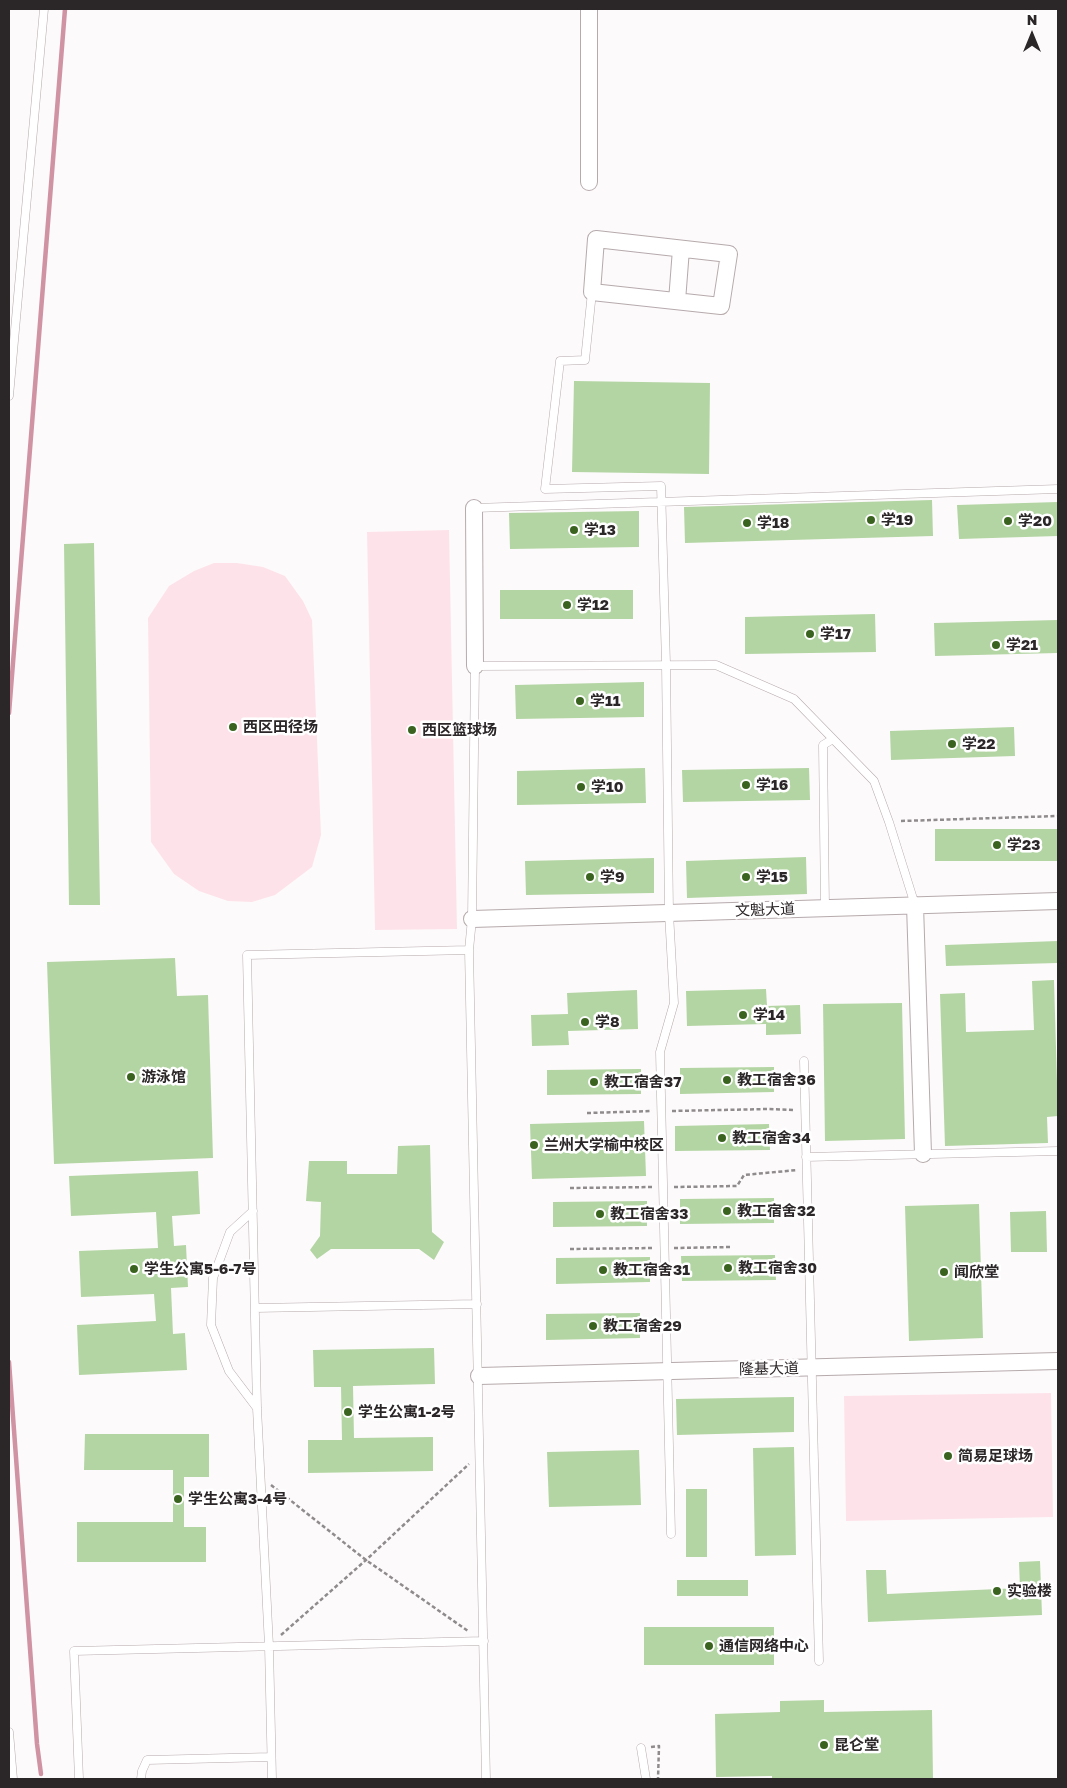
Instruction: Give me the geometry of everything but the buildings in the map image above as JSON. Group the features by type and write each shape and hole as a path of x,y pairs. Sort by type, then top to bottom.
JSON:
{"street":[{"path":"588,182 589,9"},
{"path":"596,239 681,248 729,254 721,306 592,292 596,239"},
{"path":"676,301 681,248"},
{"path":"474,508 475,666"},
{"name":"文魁大道","path":"472,918 1058,901"},
{"path":"915,905 922,1154"},
{"name":"隆基大道","path":"479,1376 1058,1361"}],"lane":[{"path":"9,396 44,9"},
{"path":"592,292 585,360 560,361 545,489 661,486 666,664 669,913 674,1003 660,1052 671,1534"},
{"path":"474,508 1058,489"},
{"path":"486,1779 470,950 475,666 716,665 794,699 874,781 890,822 915,905"},
{"path":"826,908 823,745 833,739"},
{"path":"272,1779 269,1646 257,1408 247,955 470,950"},
{"path":"804,1061 819,1661"},
{"path":"806,1158 1058,1151"},
{"path":"253,1211 230,1232 213,1278 212,1325 229,1371 257,1408"},
{"path":"255,1308 477,1304"},
{"path":"79,1779 74,1651 484,1641"},
{"path":"9,1732 13,1779"},
{"path":"641,1748 646,1779"},
{"path":"141,1779 147,1760 271,1757"}],"path":[{"path":"890,822 1058,816"},
{"path":"587,1113 793,1109 795,1117"},
{"path":"570,1188 738,1186 744,1175 806,1170"},
{"path":"570,1249 732,1247"},
{"path":"269,1646 366,1560 480,1454"},
{"path":"260,1476 366,1560 484,1641"},
{"path":"641,1748 659,1746 658,1779"}],"shaded area":[{"name":"西区篮球场","path":"449,530 457,929 375,930 367,532"},
{"name":"西区田径场","path":"214,563 237,563 263,567 285,576 303,601 312,620 321,835 312,867 275,895 252,902 228,901 199,891 174,874 151,842 148,618 169,586 194,571"},
{"name":"简易足球场","path":"1051,1393 1053,1517 846,1521 844,1396"}],"waterway":[{"path":"9,713 65,9"},
{"path":"9,1362 37,1744 41,1774"}],"place":[{"name":"学19","path":"871,520"},
{"name":"学20","path":"1008,521"},
{"name":"学18","path":"747,523"},
{"name":"学13","path":"574,530"},
{"name":"学12","path":"567,605"},
{"name":"学17","path":"810,634"},
{"name":"学21","path":"996,645"},
{"name":"学11","path":"580,701"},
{"name":"西区田径场","path":"233,727"},
{"name":"西区篮球场","path":"412,730"},
{"name":"学22","path":"952,744"},
{"name":"学16","path":"746,785"},
{"name":"学10","path":"581,787"},
{"name":"学23","path":"997,845"},
{"name":"学9","path":"590,877"},
{"name":"学15","path":"746,877"},
{"name":"学14","path":"743,1015"},
{"name":"学8","path":"585,1022"},
{"name":"游泳馆","path":"131,1077"},
{"name":"教工宿舍36","path":"727,1080"},
{"name":"教工宿舍37","path":"594,1082"},
{"name":"教工宿舍34","path":"722,1138"},
{"name":"兰州大学榆中校区","path":"534,1145"},
{"name":"教工宿舍32","path":"727,1211"},
{"name":"教工宿舍33","path":"600,1214"},
{"name":"教工宿舍30","path":"728,1268"},
{"name":"学生公寓5-6-7号","path":"134,1269"},
{"name":"教工宿舍31","path":"603,1270"},
{"name":"闻欣堂","path":"944,1272"},
{"name":"教工宿舍29","path":"593,1326"},
{"name":"学生公寓1-2号","path":"348,1412"},
{"name":"简易足球场","path":"948,1456"},
{"name":"学生公寓3-4号","path":"178,1499"},
{"name":"实验楼","path":"997,1591"},
{"name":"通信网络中心","path":"709,1646"},
{"name":"昆仑堂","path":"824,1745"}]}
